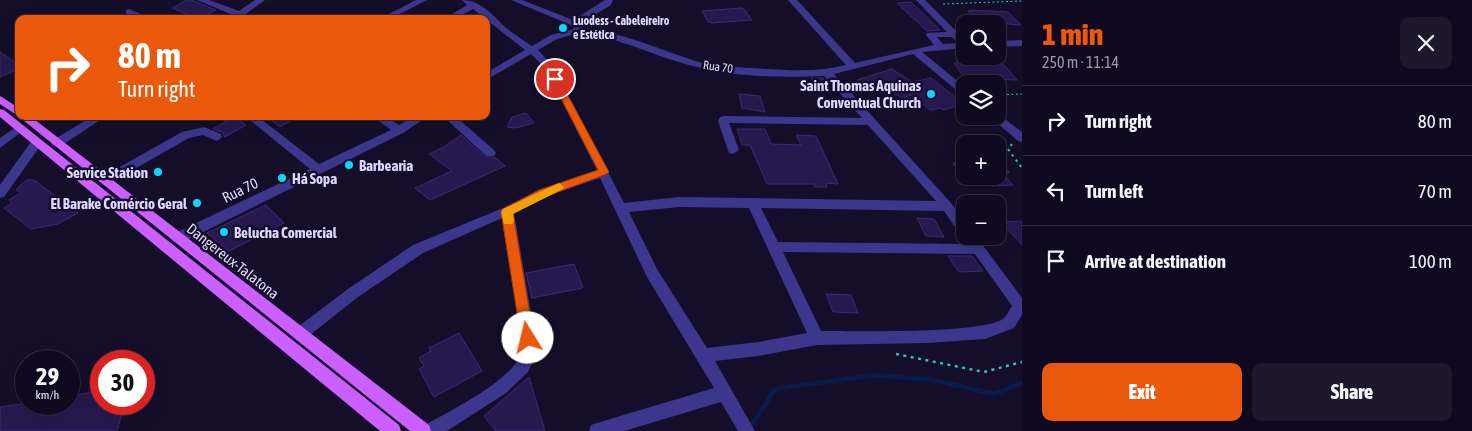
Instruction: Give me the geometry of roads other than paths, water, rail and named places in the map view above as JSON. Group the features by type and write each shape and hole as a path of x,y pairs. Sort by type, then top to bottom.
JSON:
{"main road":[{"path":"0,98 15,110"},
{"name":"Dangereux-Talatona","path":"0,112 15,119"},
{"name":"Dangereux-Talatona","path":"21,122 37,142 393,431"},
{"name":"Dangereux-Talatona","path":"21,122 57,143 423,431"}],"street":[{"path":"201,0 234,15"},
{"path":"238,15 261,0"},
{"path":"392,15 423,0"},
{"path":"515,0 577,26 608,3 609,0"},
{"path":"792,0 854,67"},
{"path":"920,0 954,34"},
{"path":"453,15 470,2 483,15"},
{"path":"130,12 136,15"},
{"path":"490,22 531,50 549,67 604,172 652,273 747,431"},
{"name":"Rua 70","path":"490,76 531,50 577,26 677,58 723,69 802,74 827,73 915,51 940,46 956,45"},
{"path":"940,46 930,35 954,34"},
{"path":"1006,44 1022,43"},
{"path":"915,51 956,85"},
{"path":"827,73 956,219"},
{"path":"733,150 724,119 872,122"},
{"path":"57,143 94,120"},
{"path":"255,120 319,170"},
{"path":"384,120 400,130"},
{"name":"Rua 70","path":"178,238 400,130 416,120"},
{"path":"453,120 490,153"},
{"path":"0,144 21,122"},
{"path":"1002,125 1019,140"},
{"path":"104,180 186,135 204,131 217,137"},
{"path":"0,194 37,142"},
{"path":"300,334 353,293 418,249 507,212 543,193 604,172"},
{"path":"620,208 679,202 946,206"},
{"path":"753,203 817,338"},
{"path":"431,431 477,405 518,373 528,357 528,338 507,212"},
{"path":"703,355 758,349 817,338 927,336 985,332 1009,323 1020,306 975,245"},
{"path":"774,247 978,249"},
{"path":"597,431 724,393"}],"waterway":[{"path":"748,431 775,389 875,375 933,380 994,394 1022,383"}],"place":[{"name":"Luodess - Cabeleireiro e Estética","path":"563,28"},
{"name":"Saint Thomas Aquinas Conventual Church","path":"931,94"},
{"name":"Barbearia","path":"349,165"},
{"name":"Service Station","path":"158,172"},
{"name":"Há Sopa","path":"282,178"},
{"name":"El Barake Comércio Geral","path":"197,203"},
{"name":"Belucha Comercial","path":"224,232"}]}
